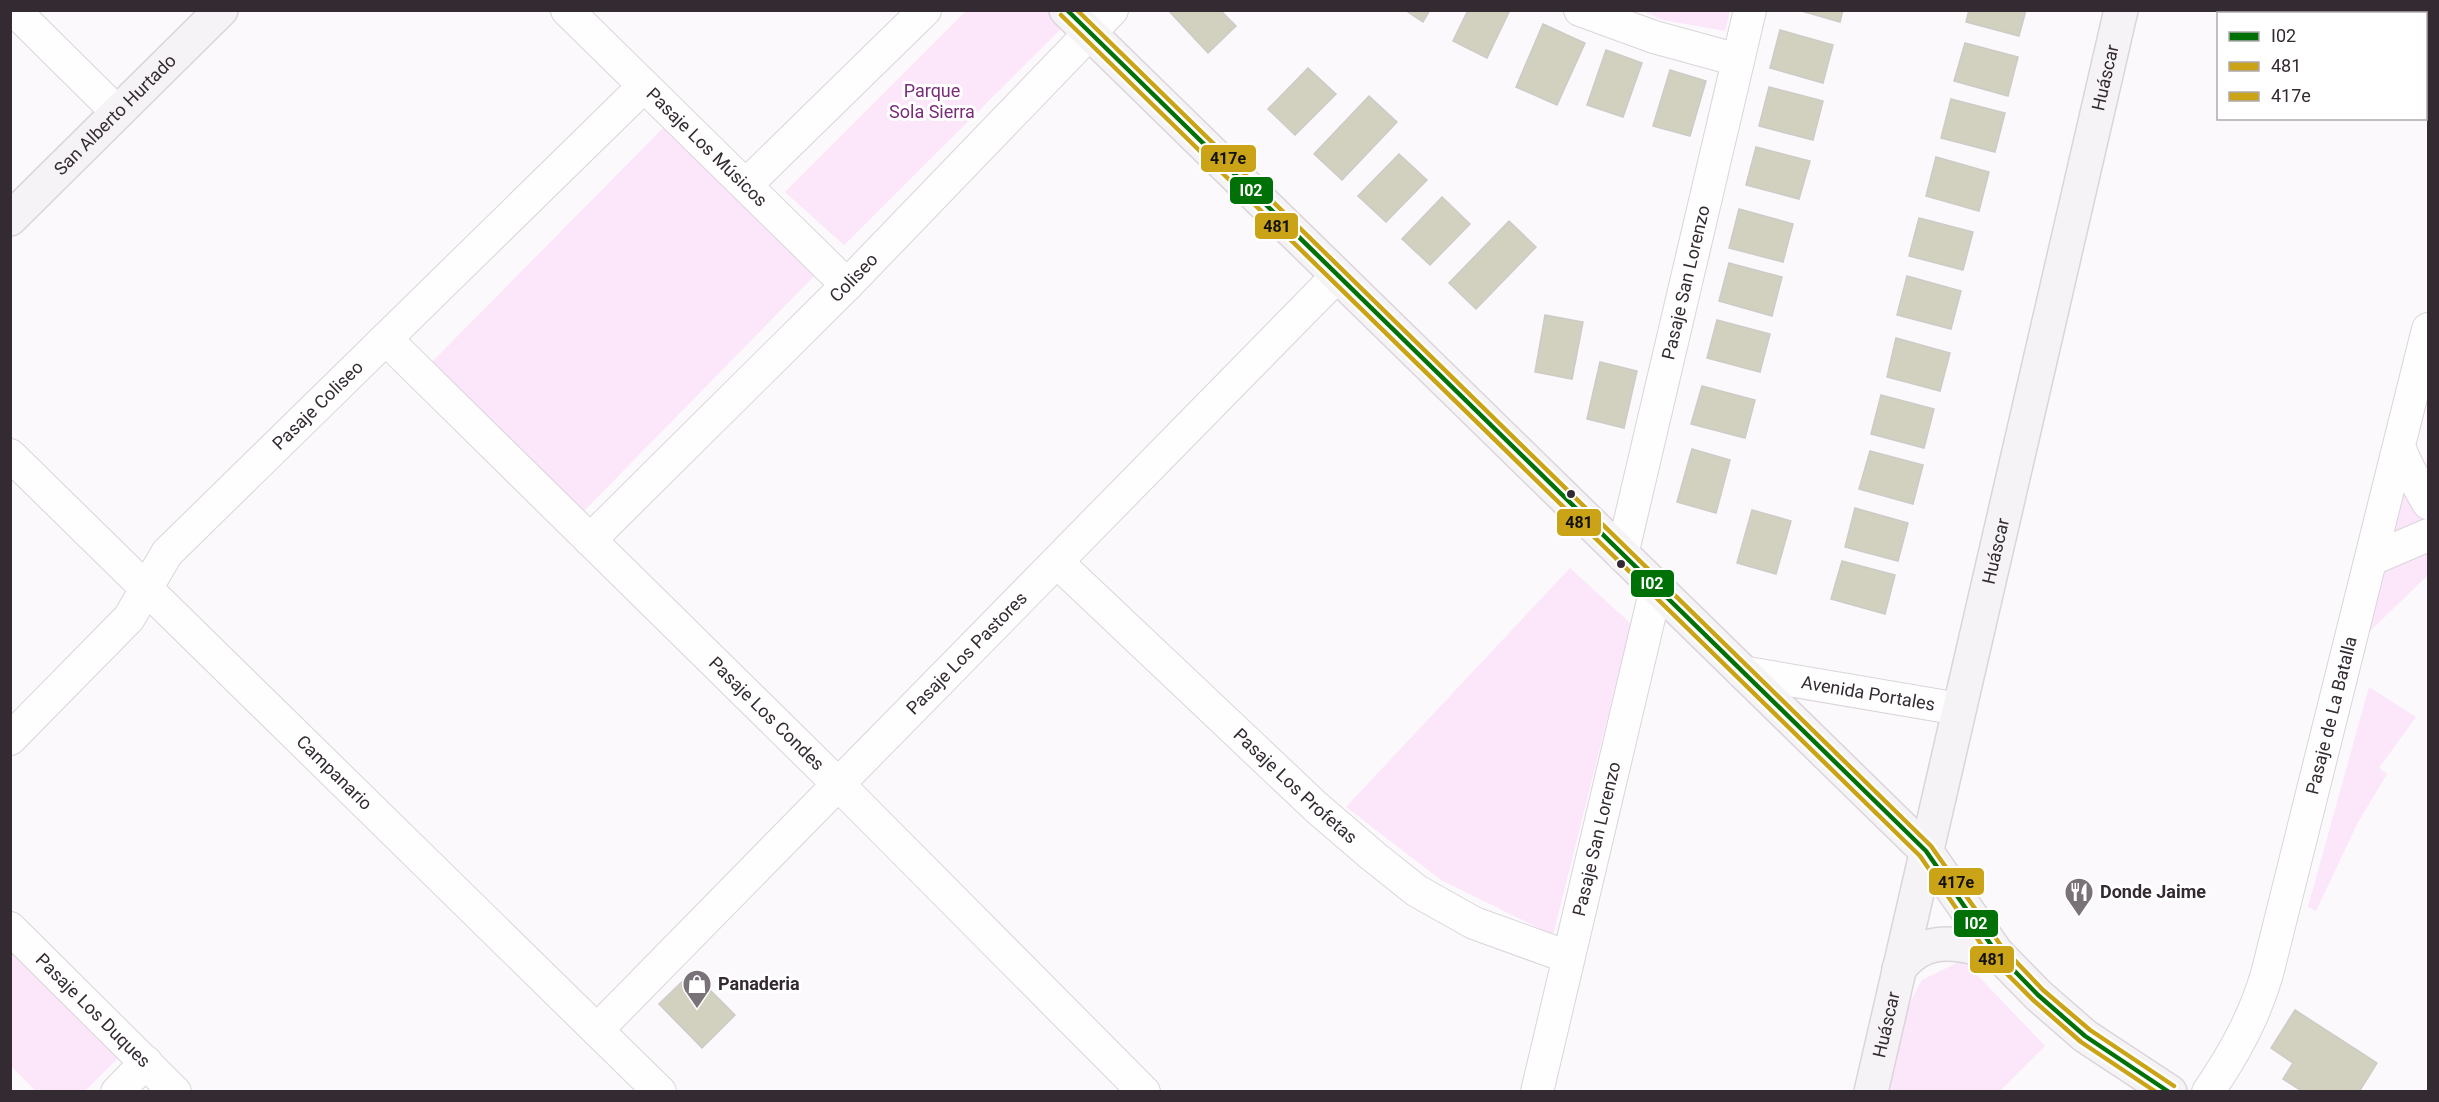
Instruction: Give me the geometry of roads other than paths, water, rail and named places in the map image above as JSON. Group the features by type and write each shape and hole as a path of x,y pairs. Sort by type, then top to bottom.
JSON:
{"main road":[{"name":"San Alberto Hurtado","path":"10,219 221,10"},
{"name":"Avenida Portales","path":"1066,10 1926,851 1996,952 2038,995 2085,1036 2170,1092"},
{"name":"Huáscar","path":"1871,1092 2121,10"},
{"path":"1899,969 1906,960 1925,946 1958,944 1996,952"}],"street":[{"path":"14,10 117,112"},
{"name":"Pasaje Los Músicos","path":"567,10 847,285"},
{"path":"746,185 925,10"},
{"name":"Coliseo","path":"590,540 847,285 1112,10"},
{"path":"1580,10 1617,17 1705,52 1738,60"},
{"name":"Pasaje San Lorenzo","path":"1622,555 1750,10"},
{"name":"Pasaje Coliseo","path":"10,739 129,618 167,553 644,86"},
{"name":"Pasaje Los Pastores","path":"597,1030 1337,276"},
{"name":"Pasaje de La Batalla","path":"2208,1092 2239,1044 2265,982 2428,329"},
{"name":"Pasaje Los Condes","path":"386,339 838,784 1144,1092"},
{"path":"2399,448 2428,503"},
{"name":"Campanario","path":"10,454 660,1092"},
{"path":"2372,559 2428,535"},
{"name":"Pasaje Los Profetas","path":"1057,562 1316,807 1417,891 1474,923 1569,957"},
{"name":"Pasaje San Lorenzo","path":"1537,1092 1656,588"},
{"name":"Avenida Portales","path":"1742,672 1959,709"},
{"name":"Pasaje Los Duques","path":"10,928 176,1092"},
{"path":"117,1092 146,1062"}],"place":[{"name":"Donde Jaime","path":"2079,918"},
{"name":"Panaderia","path":"697,1010"}],"park label":[{"name":"Parque Sola Sierra","path":"932,101"}]}
